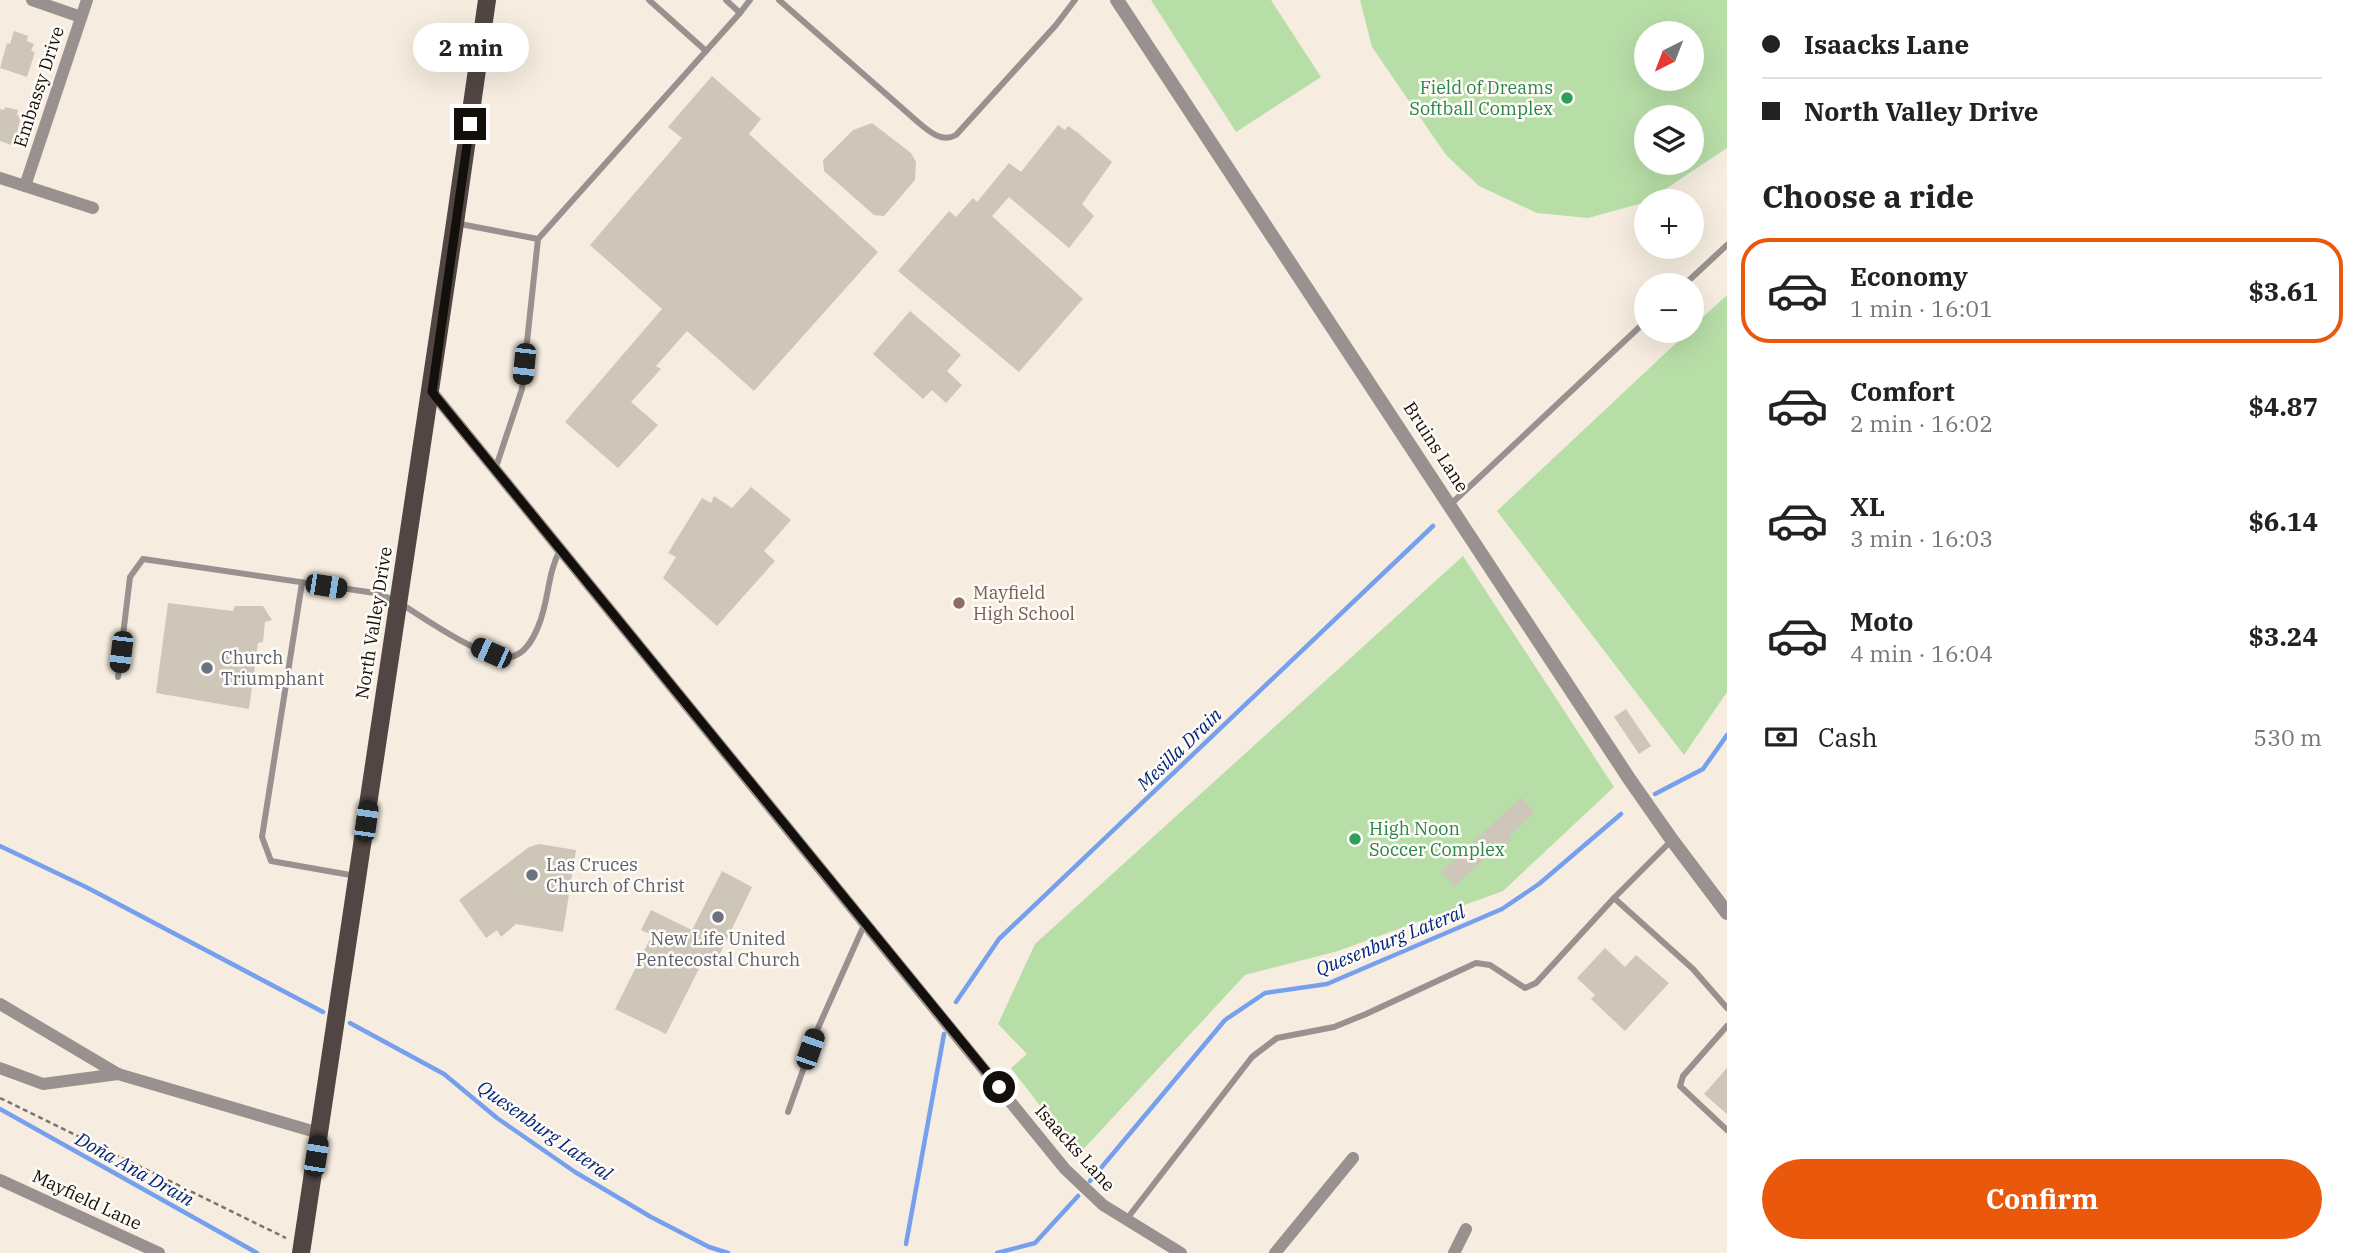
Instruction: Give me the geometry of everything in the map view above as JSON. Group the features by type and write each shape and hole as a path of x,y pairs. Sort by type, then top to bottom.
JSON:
{"main road":[{"name":"North Valley Drive","path":"301,1250 432,392 487,0"}],"street":[{"path":"32,0 81,17"},
{"name":"Embassy Drive","path":"25,186 87,0"},
{"name":"Bruins Lane","path":"1117,0 1672,840 1727,913"},
{"path":"0,178 93,208"},
{"name":"Isaacks Lane","path":"432,392 1065,1169 1103,1205 1181,1253"},
{"path":"0,1004 118,1074 319,1133"},
{"path":"0,1068 43,1084 118,1074"},
{"path":"1275,1253 1353,1158"},
{"name":"Mayfield Lane","path":"0,1181 159,1253"},
{"path":"1454,1253 1466,1229"}],"lane":[{"path":"649,0 706,51"},
{"path":"726,0 740,13"},
{"path":"495,470 522,389 538,239 750,0"},
{"path":"779,0 919,124 944,139 956,135 1056,25 1075,0"},
{"path":"455,223 538,239"},
{"path":"1697,273 1727,245"},
{"path":"1451,505 1634,332"},
{"path":"118,677 130,577 143,559 375,593 398,601 423,619 463,641 491,653 510,657 524,650 539,626 554,562 561,550"},
{"path":"302,583 262,837 271,861 358,876"},
{"path":"1126,1220 1252,1057 1264,1047 1277,1038 1334,1027 1476,963 1490,965 1525,988 1536,983 1672,840"},
{"path":"1614,898 1693,969 1727,1008"},
{"path":"788,1112 818,1028 864,923"},
{"path":"1727,1026 1683,1076 1680,1086 1727,1130"}],"path":[{"path":"0,1098 301,1250"}],"green space":[{"path":"1151,0 1271,0 1321,77 1236,132"},
{"name":"Field of Dreams Softball Complex","path":"1360,0 1727,0 1727,148 1704,163 1704,105 1634,105 1634,175 1686,175 1666,189 1634,189 1634,205 1588,218 1537,213 1479,186 1446,155 1372,47"},
{"path":"1727,295 1727,692 1684,755 1497,511 1676,343 1704,343 1704,316"},
{"name":"High Noon Soccer Complex","path":"1463,556 1614,787 1503,891 1338,951 1245,975 1078,1155 1011,1068 1027,1054 998,1024 1035,944"}],"building":[{"path":"14,31 28,36 27,41 34,44 31,51 35,52 27,77 0,68 7,43 10,44"},
{"path":"712,76 761,119 749,134 878,252 754,391 687,331 656,366 661,369 631,402 658,425 618,468 565,422 662,309 590,245 682,138 668,127"},
{"path":"5,107 18,110 17,115 21,116 14,146 0,141 0,109 4,110"},
{"path":"872,123 911,153 916,162 915,180 884,216 874,215 824,171 823,160 853,130"},
{"path":"1058,125 1065,130 1068,126 1112,162 1082,204 1094,216 1069,248 1009,197 992,216 1083,299 1019,372 898,271 949,211 956,217 973,198 977,202 1009,163 1021,172"},
{"path":"910,311 961,355 947,371 962,385 946,403 932,390 923,399 873,354"},
{"path":"751,487 791,520 764,551 775,561 717,626 663,578 676,557 668,553 702,498 711,503 714,496 732,508"},
{"name":"Church Triumphant","path":"168,603 233,611 235,606 263,606 272,620 265,622 263,642 258,643 249,709 156,693"},
{"path":"1626,709 1651,746 1639,754 1614,717"},
{"path":"1521,797 1534,812 1509,837 1512,840 1503,848 1499,845 1455,887 1441,872"},
{"name":"Las Cruces Church of Christ","path":"539,844 576,850 563,932 516,924 501,937 497,930 486,938 459,900 529,847"},
{"path":"722,871 752,887 714,966 703,961 666,1034 615,1009 652,935 641,930 651,910 692,930"},
{"path":"1605,948 1625,967 1636,955 1669,983 1625,1031 1591,999 1595,995 1577,978"},
{"path":"1727,1068 1727,1114 1704,1094"}],"waterway":[{"name":"Mesilla Drain","path":"956,1002 999,939 1433,526"},
{"name":"Quesenburg Lateral","path":"1655,794 1703,769 1727,735"},
{"name":"Quesenburg Lateral","path":"1090,1181 1225,1020 1265,993 1327,984 1502,909 1539,884 1621,814"},
{"name":"Quesenburg Lateral","path":"0,846 86,887 323,1012"},
{"name":"Quesenburg Lateral","path":"350,1023 444,1074 497,1118 575,1172 651,1217 709,1247 728,1253"},
{"name":"Mesilla Drain","path":"906,1244 944,1034"},
{"name":"Doña Ana Drain","path":"0,1109 257,1253"},
{"name":"Quesenburg Lateral","path":"997,1253 1035,1243 1078,1196"}],"place":[{"name":"Field of Dreams Softball Complex","path":"1567,98"},
{"name":"Mayfield High School","path":"959,603"},
{"name":"Church Triumphant","path":"207,668"},
{"name":"High Noon Soccer Complex","path":"1355,839"},
{"name":"Las Cruces Church of Christ","path":"532,875"},
{"name":"New Life United Pentecostal Church","path":"718,917"}],"route":[{"path":"470,124 432,392 999,1087"}]}
